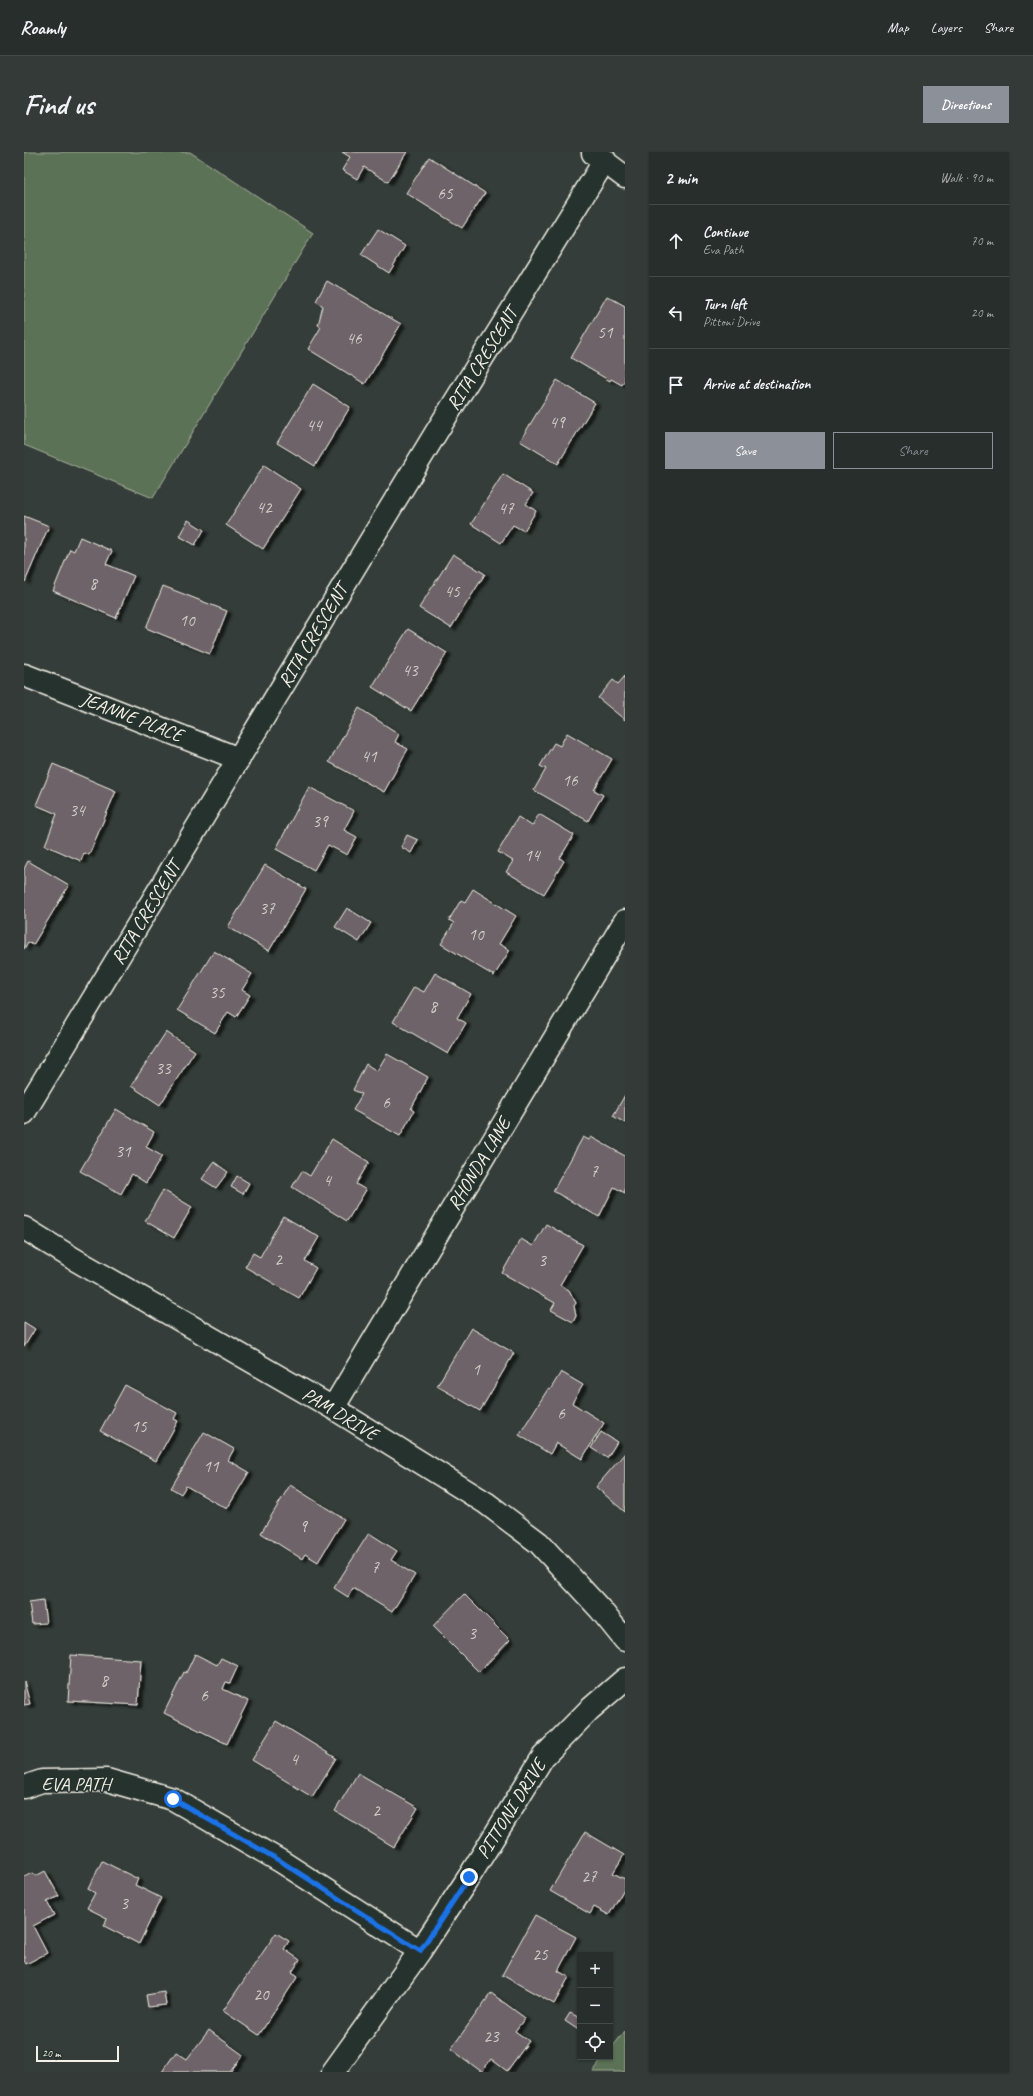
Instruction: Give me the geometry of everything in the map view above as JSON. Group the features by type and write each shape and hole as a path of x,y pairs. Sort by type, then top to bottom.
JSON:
{"street":[{"path":"599,156 625,177"},
{"name":"RITA CRESCENT","path":"24,1113 437,431 599,156"},
{"name":"JEANNE PLACE","path":"24,675 239,759"},
{"name":"RHONDA LANE","path":"333,1408 625,921"},
{"name":"PAM DRIVE","path":"24,1228 74,1259 333,1408 486,1503 540,1543 600,1609 625,1640"},
{"name":"PITTONI DRIVE","path":"333,2072 420,1951 469,1877 543,1757 589,1710 625,1680"},
{"name":"EVA PATH","path":"24,1787 42,1781 107,1780 173,1799 282,1862 420,1951"}],"green space":[{"path":"24,152 190,152 313,233 153,498 24,445"},
{"path":"625,2031 625,2072 593,2072 602,2060 613,2060 613,2046"}],"building":[{"path":"342,152 407,152 388,182 364,167 357,179 342,170 350,157"},
{"path":"429,157 485,193 462,228 406,193"},
{"path":"378,229 405,246 389,273 361,255"},
{"path":"327,281 401,324 365,384 308,349 321,327 318,325 323,306 316,301"},
{"path":"607,296 625,306 625,380 622,385 611,379 610,381 571,358"},
{"path":"557,380 595,403 558,464 520,441"},
{"path":"313,384 350,407 315,466 277,443"},
{"path":"264,465 301,489 263,549 226,525"},
{"path":"503,474 533,493 526,504 536,511 524,531 513,525 501,543 471,524"},
{"path":"24,516 49,526 25,582 24,581"},
{"path":"188,520 204,530 195,545 179,536"},
{"path":"80,537 112,551 106,564 134,576 116,618 53,591 70,549 74,551"},
{"path":"453,554 485,574 451,628 419,608"},
{"path":"163,586 227,611 210,654 146,628"},
{"path":"408,629 447,653 411,711 372,687"},
{"path":"625,676 625,720 598,698 613,680 618,684"},
{"path":"359,708 399,734 395,742 408,749 384,792 329,762"},
{"path":"567,733 612,759 594,790 603,795 588,821 534,790 546,769 540,766 554,743 560,746"},
{"path":"53,764 116,791 89,855 84,853 81,861 45,845 57,814 36,805"},
{"path":"309,787 354,811 344,830 357,837 347,855 328,845 314,870 276,849"},
{"path":"539,814 574,835 560,858 564,861 544,894 506,872 513,861 498,852 518,817 532,826"},
{"path":"407,835 418,840 411,853 401,847"},
{"path":"28,861 69,885 33,945 28,942 24,949 24,869"},
{"path":"265,865 306,889 269,951 228,927"},
{"path":"473,889 516,916 499,944 510,950 494,976 441,944 454,923 449,920 461,900 465,902"},
{"path":"347,908 371,923 359,942 335,927"},
{"path":"214,951 252,974 242,990 250,995 236,1017 228,1012 215,1033 177,1010"},
{"path":"435,973 471,994 457,1018 466,1023 448,1054 393,1022 414,987 424,992"},
{"path":"166,1032 195,1051 160,1105 131,1086"},
{"path":"387,1054 428,1077 411,1109 414,1111 400,1136 353,1110 362,1094 353,1090 366,1064 377,1071"},
{"path":"625,1095 625,1123 613,1116"},
{"path":"116,1109 154,1132 146,1147 162,1156 146,1183 132,1174 121,1194 80,1171"},
{"path":"583,1137 589,1140 591,1137 625,1156 625,1193 614,1187 599,1217 553,1191"},
{"path":"332,1139 369,1162 356,1184 366,1190 347,1221 292,1187 302,1171 310,1176"},
{"path":"214,1162 228,1172 216,1188 202,1179"},
{"path":"237,1176 249,1183 243,1194 231,1187"},
{"path":"163,1190 192,1207 174,1238 145,1221"},
{"path":"283,1216 319,1237 305,1261 316,1268 299,1298 245,1267 253,1253 260,1257"},
{"path":"546,1224 583,1245 560,1285 569,1290 576,1303 574,1306 576,1316 573,1322 551,1310 555,1303 502,1273 521,1239 533,1246"},
{"path":"24,1322 35,1329 24,1347"},
{"path":"471,1328 514,1353 480,1411 437,1386"},
{"path":"561,1372 583,1385 572,1403 604,1423 582,1459 556,1443 550,1454 519,1435 548,1389 550,1390"},
{"path":"125,1385 177,1413 174,1419 178,1421 156,1461 100,1431"},
{"path":"204,1432 234,1449 228,1460 249,1472 227,1509 186,1486 181,1494 171,1488"},
{"path":"601,1432 617,1442 607,1458 591,1448"},
{"path":"625,1453 625,1512 596,1487"},
{"path":"290,1485 344,1519 318,1562 305,1554 302,1559 261,1533"},
{"path":"369,1533 397,1551 391,1560 415,1575 392,1612 353,1588 348,1597 334,1588"},
{"path":"464,1594 510,1640 479,1672 433,1626"},
{"path":"43,1600 46,1623 32,1624 29,1602"},
{"path":"195,1654 217,1665 221,1658 238,1666 230,1683 226,1682 223,1689 248,1701 227,1744 164,1713 184,1672 186,1673"},
{"path":"71,1655 141,1660 138,1705 68,1701"},
{"path":"24,1681 30,1704 24,1705"},
{"path":"276,1721 336,1758 312,1797 252,1760"},
{"path":"358,1773 418,1808 394,1847 335,1811"},
{"path":"585,1832 624,1855 613,1873 625,1879 625,1887 609,1915 594,1907 590,1914 550,1891"},
{"path":"102,1861 138,1879 135,1885 161,1898 139,1944 104,1926 107,1918 87,1908 95,1893 88,1889"},
{"path":"45,1871 59,1896 47,1902 54,1915 33,1926 47,1953 26,1964 24,1960 24,1877 32,1873 36,1876"},
{"path":"535,1915 576,1937 558,1971 569,1977 554,2004 502,1975"},
{"path":"276,1933 289,1941 284,1949 300,1960 292,1972 298,1976 259,2035 223,2011"},
{"path":"164,1992 166,2005 148,2007 146,1995"},
{"path":"491,1993 525,2018 515,2031 529,2041 507,2071 491,2059 482,2072 451,2049"},
{"path":"570,2013 577,2016 577,2029 565,2021"},
{"path":"209,2030 243,2055 230,2072 162,2072 176,2052 187,2059"}],"route":[{"path":"173,1799 282,1862 420,1951 469,1877"}]}
